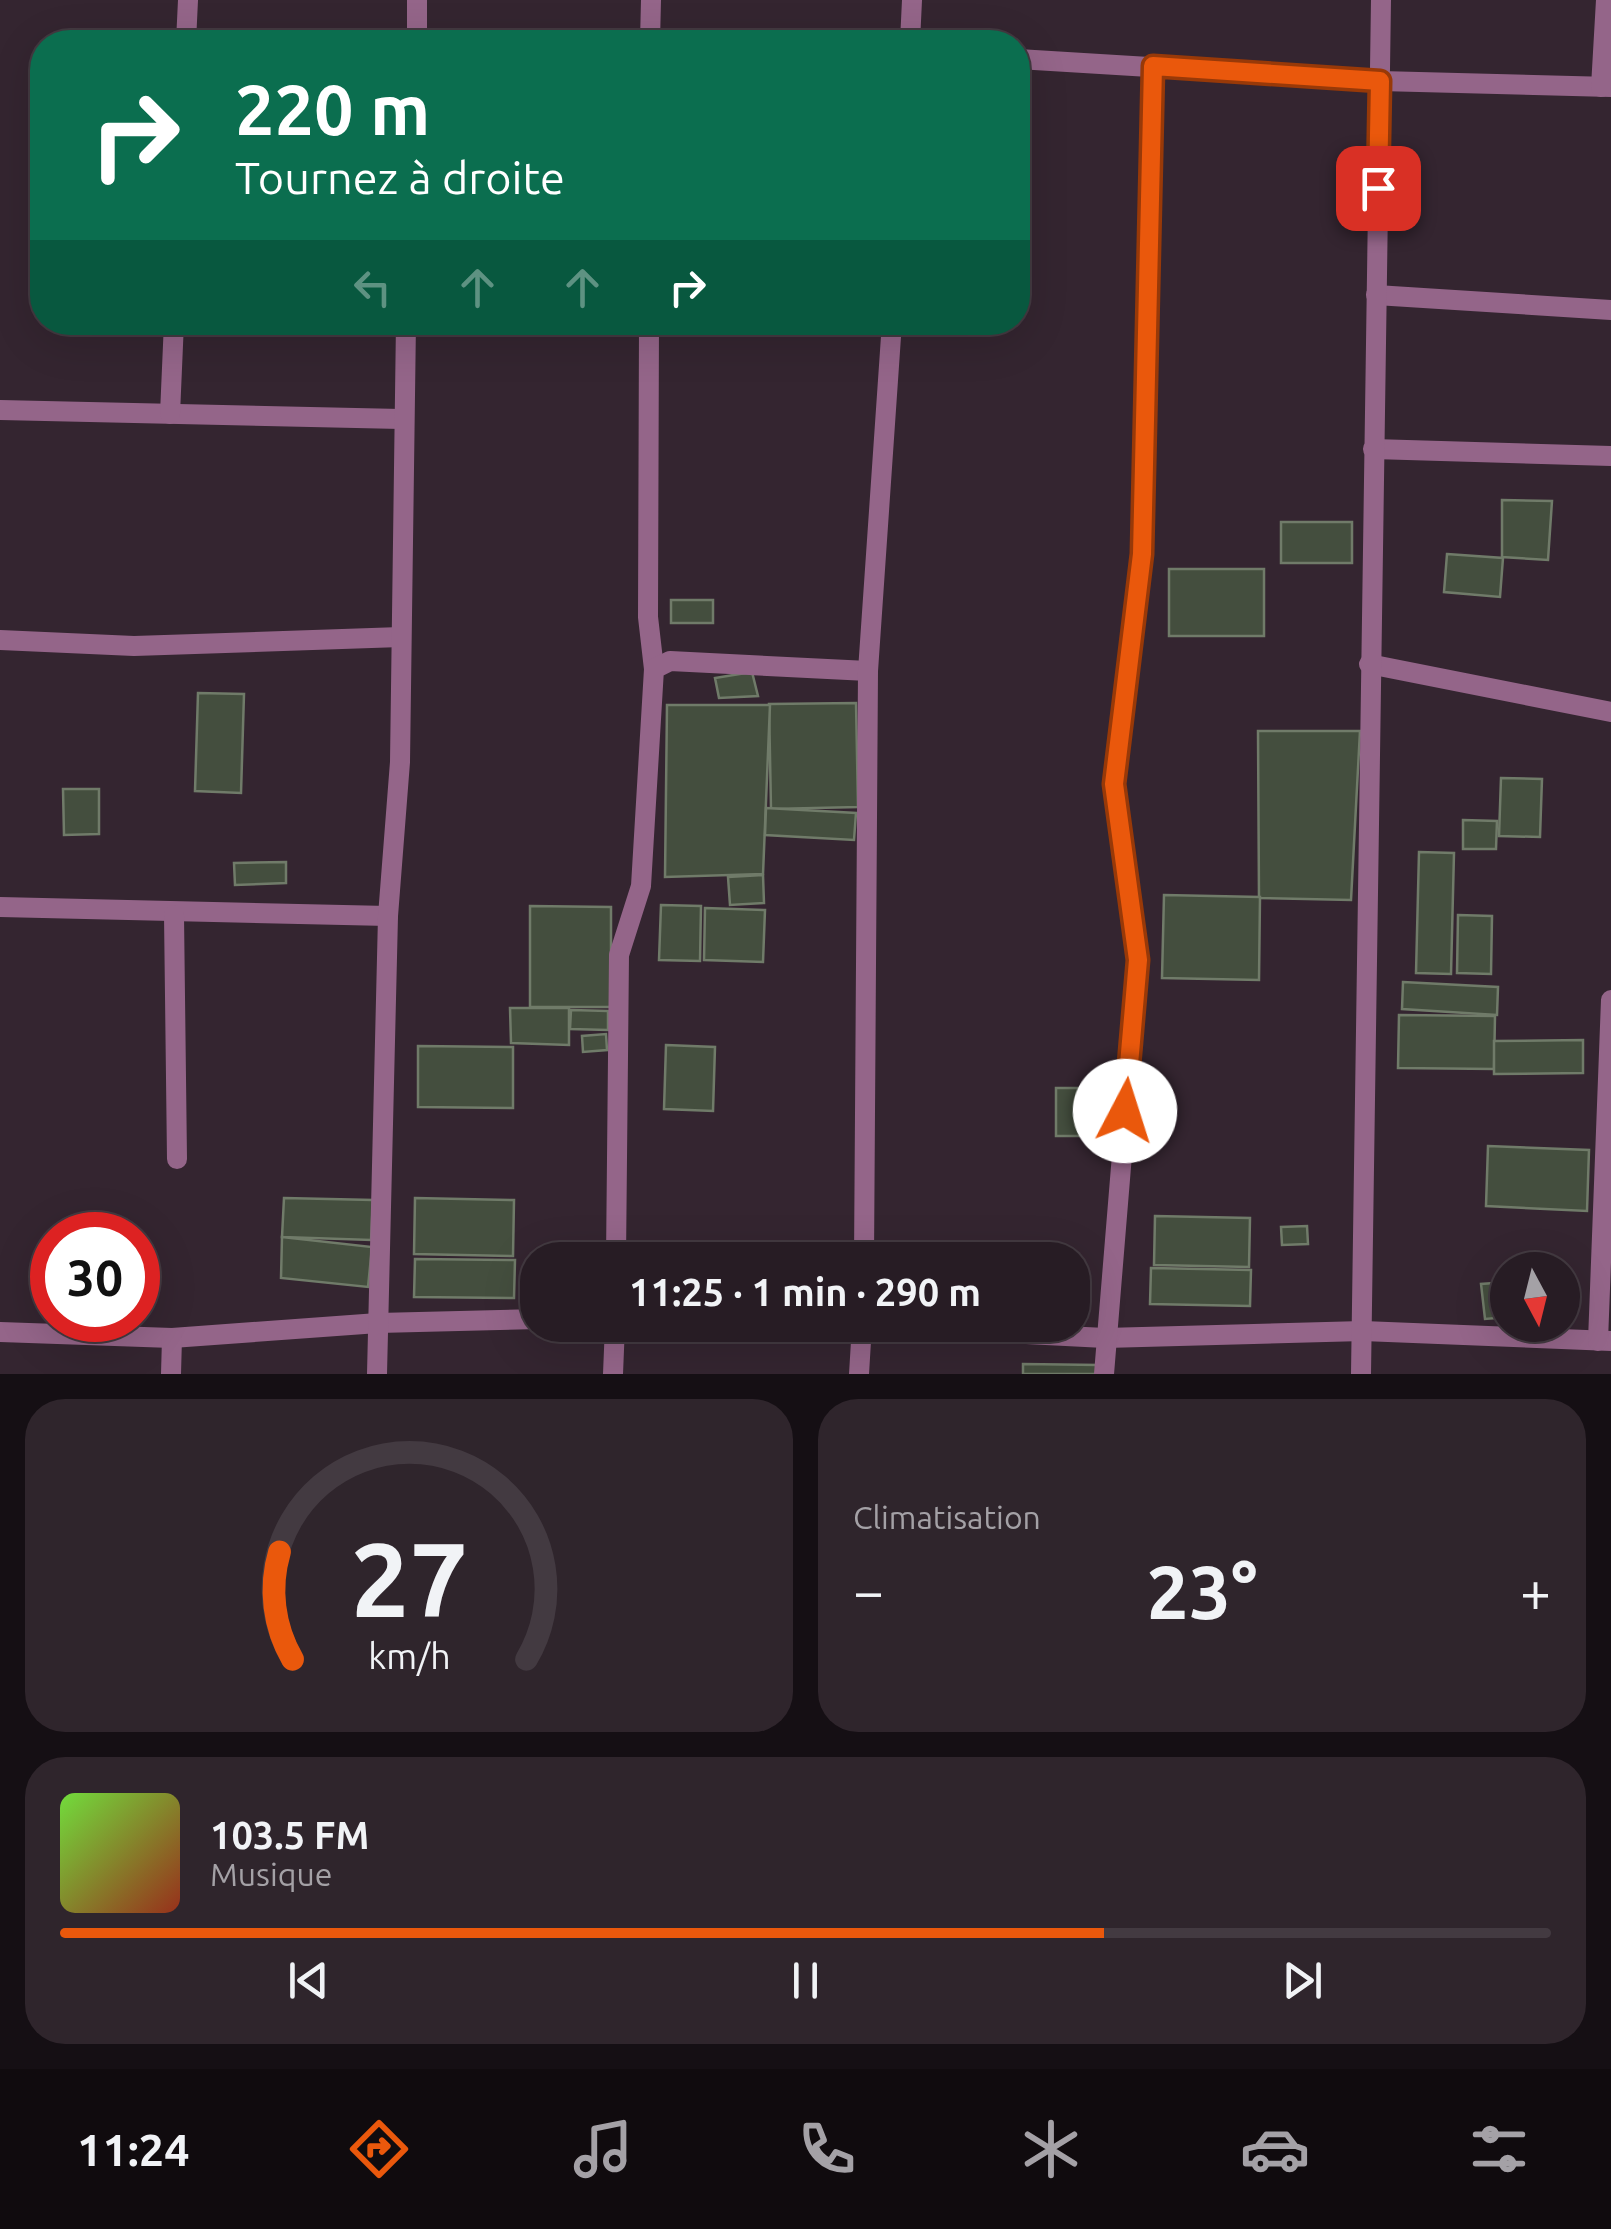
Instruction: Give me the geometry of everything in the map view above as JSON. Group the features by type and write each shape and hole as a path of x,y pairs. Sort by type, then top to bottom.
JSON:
{"street":[{"path":"187,30 188,0"},
{"path":"416,30 417,0"},
{"path":"650,0 650,30"},
{"path":"911,30 912,0"},
{"path":"1361,1374 1381,0"},
{"path":"1030,60 1380,81 1606,87 1606,0"},
{"path":"1104,1374 1138,960 1114,784 1142,554 1153,66"},
{"path":"1376,295 1611,310"},
{"path":"170,414 173,335"},
{"path":"377,1374 388,916 400,762 401,419 405,335"},
{"path":"616,1242 618,956 641,886 654,669 648,618 649,335"},
{"path":"864,1242 868,672 891,335"},
{"path":"0,410 401,419"},
{"path":"1373,450 1611,456"},
{"path":"0,640 134,646 401,637"},
{"path":"654,669 670,661 868,672"},
{"path":"1369,664 1611,712"},
{"path":"0,908 174,915 388,916"},
{"path":"174,915 177,1159"},
{"path":"1090,1337 1363,1331 1604,1341 1611,1000"},
{"path":"0,1332 172,1338 378,1323 520,1320"},
{"path":"171,1374 172,1338"},
{"path":"613,1374 614,1342"},
{"path":"859,1374 861,1342"}],"building":[{"path":"1502,500 1552,501 1548,560 1502,557"},
{"path":"1281,522 1352,522 1352,563 1281,563"},
{"path":"1447,554 1503,558 1500,597 1444,592"},
{"path":"1169,569 1264,569 1264,636 1169,636"},
{"path":"671,600 713,600 713,623 671,623"},
{"path":"752,672 758,696 719,698 715,678"},
{"path":"198,693 244,694 241,793 195,791"},
{"path":"856,703 858,807 771,809 769,704"},
{"path":"667,705 770,705 763,874 665,877"},
{"path":"1258,731 1360,731 1351,900 1259,898"},
{"path":"1501,778 1542,779 1540,837 1499,836"},
{"path":"63,789 99,789 99,834 64,835"},
{"path":"766,808 856,813 854,840 765,835"},
{"path":"1463,820 1497,821 1496,849 1463,849"},
{"path":"1419,852 1454,853 1451,974 1416,973"},
{"path":"286,862 286,883 235,885 234,863"},
{"path":"763,875 764,903 730,905 728,877"},
{"path":"1164,895 1260,897 1259,980 1162,978"},
{"path":"661,905 701,906 700,961 659,960"},
{"path":"530,906 611,907 611,1007 530,1007"},
{"path":"705,908 765,910 763,962 704,960"},
{"path":"1458,915 1492,916 1491,974 1457,973"},
{"path":"1403,982 1498,987 1497,1015 1402,1009"},
{"path":"510,1008 569,1008 569,1045 511,1043"},
{"path":"571,1010 608,1011 608,1030 570,1029"},
{"path":"1399,1015 1495,1016 1494,1069 1398,1068"},
{"path":"606,1034 607,1050 583,1052 582,1036"},
{"path":"1583,1040 1583,1073 1494,1074 1494,1041"},
{"path":"666,1045 715,1047 713,1111 664,1109"},
{"path":"418,1046 513,1047 513,1108 418,1107"},
{"path":"1056,1088 1110,1088 1110,1136 1056,1136"},
{"path":"1488,1146 1589,1150 1587,1211 1486,1206"},
{"path":"284,1198 373,1200 371,1240 282,1237"},
{"path":"415,1198 514,1200 513,1256 414,1254"},
{"path":"1155,1216 1250,1218 1249,1267 1154,1265"},
{"path":"1307,1226 1308,1244 1282,1245 1281,1227"},
{"path":"282,1237 372,1247 368,1287 281,1278"},
{"path":"415,1259 515,1260 514,1298 414,1297"},
{"path":"1151,1268 1251,1270 1250,1306 1150,1304"},
{"path":"1490,1283 1490,1319 1485,1319 1481,1284"},
{"path":"1023,1364 1099,1365 1099,1374 1023,1374"}],"route":[{"path":"1125,1111 1138,960 1114,784 1142,554 1153,66 1380,81 1378,188"}]}
